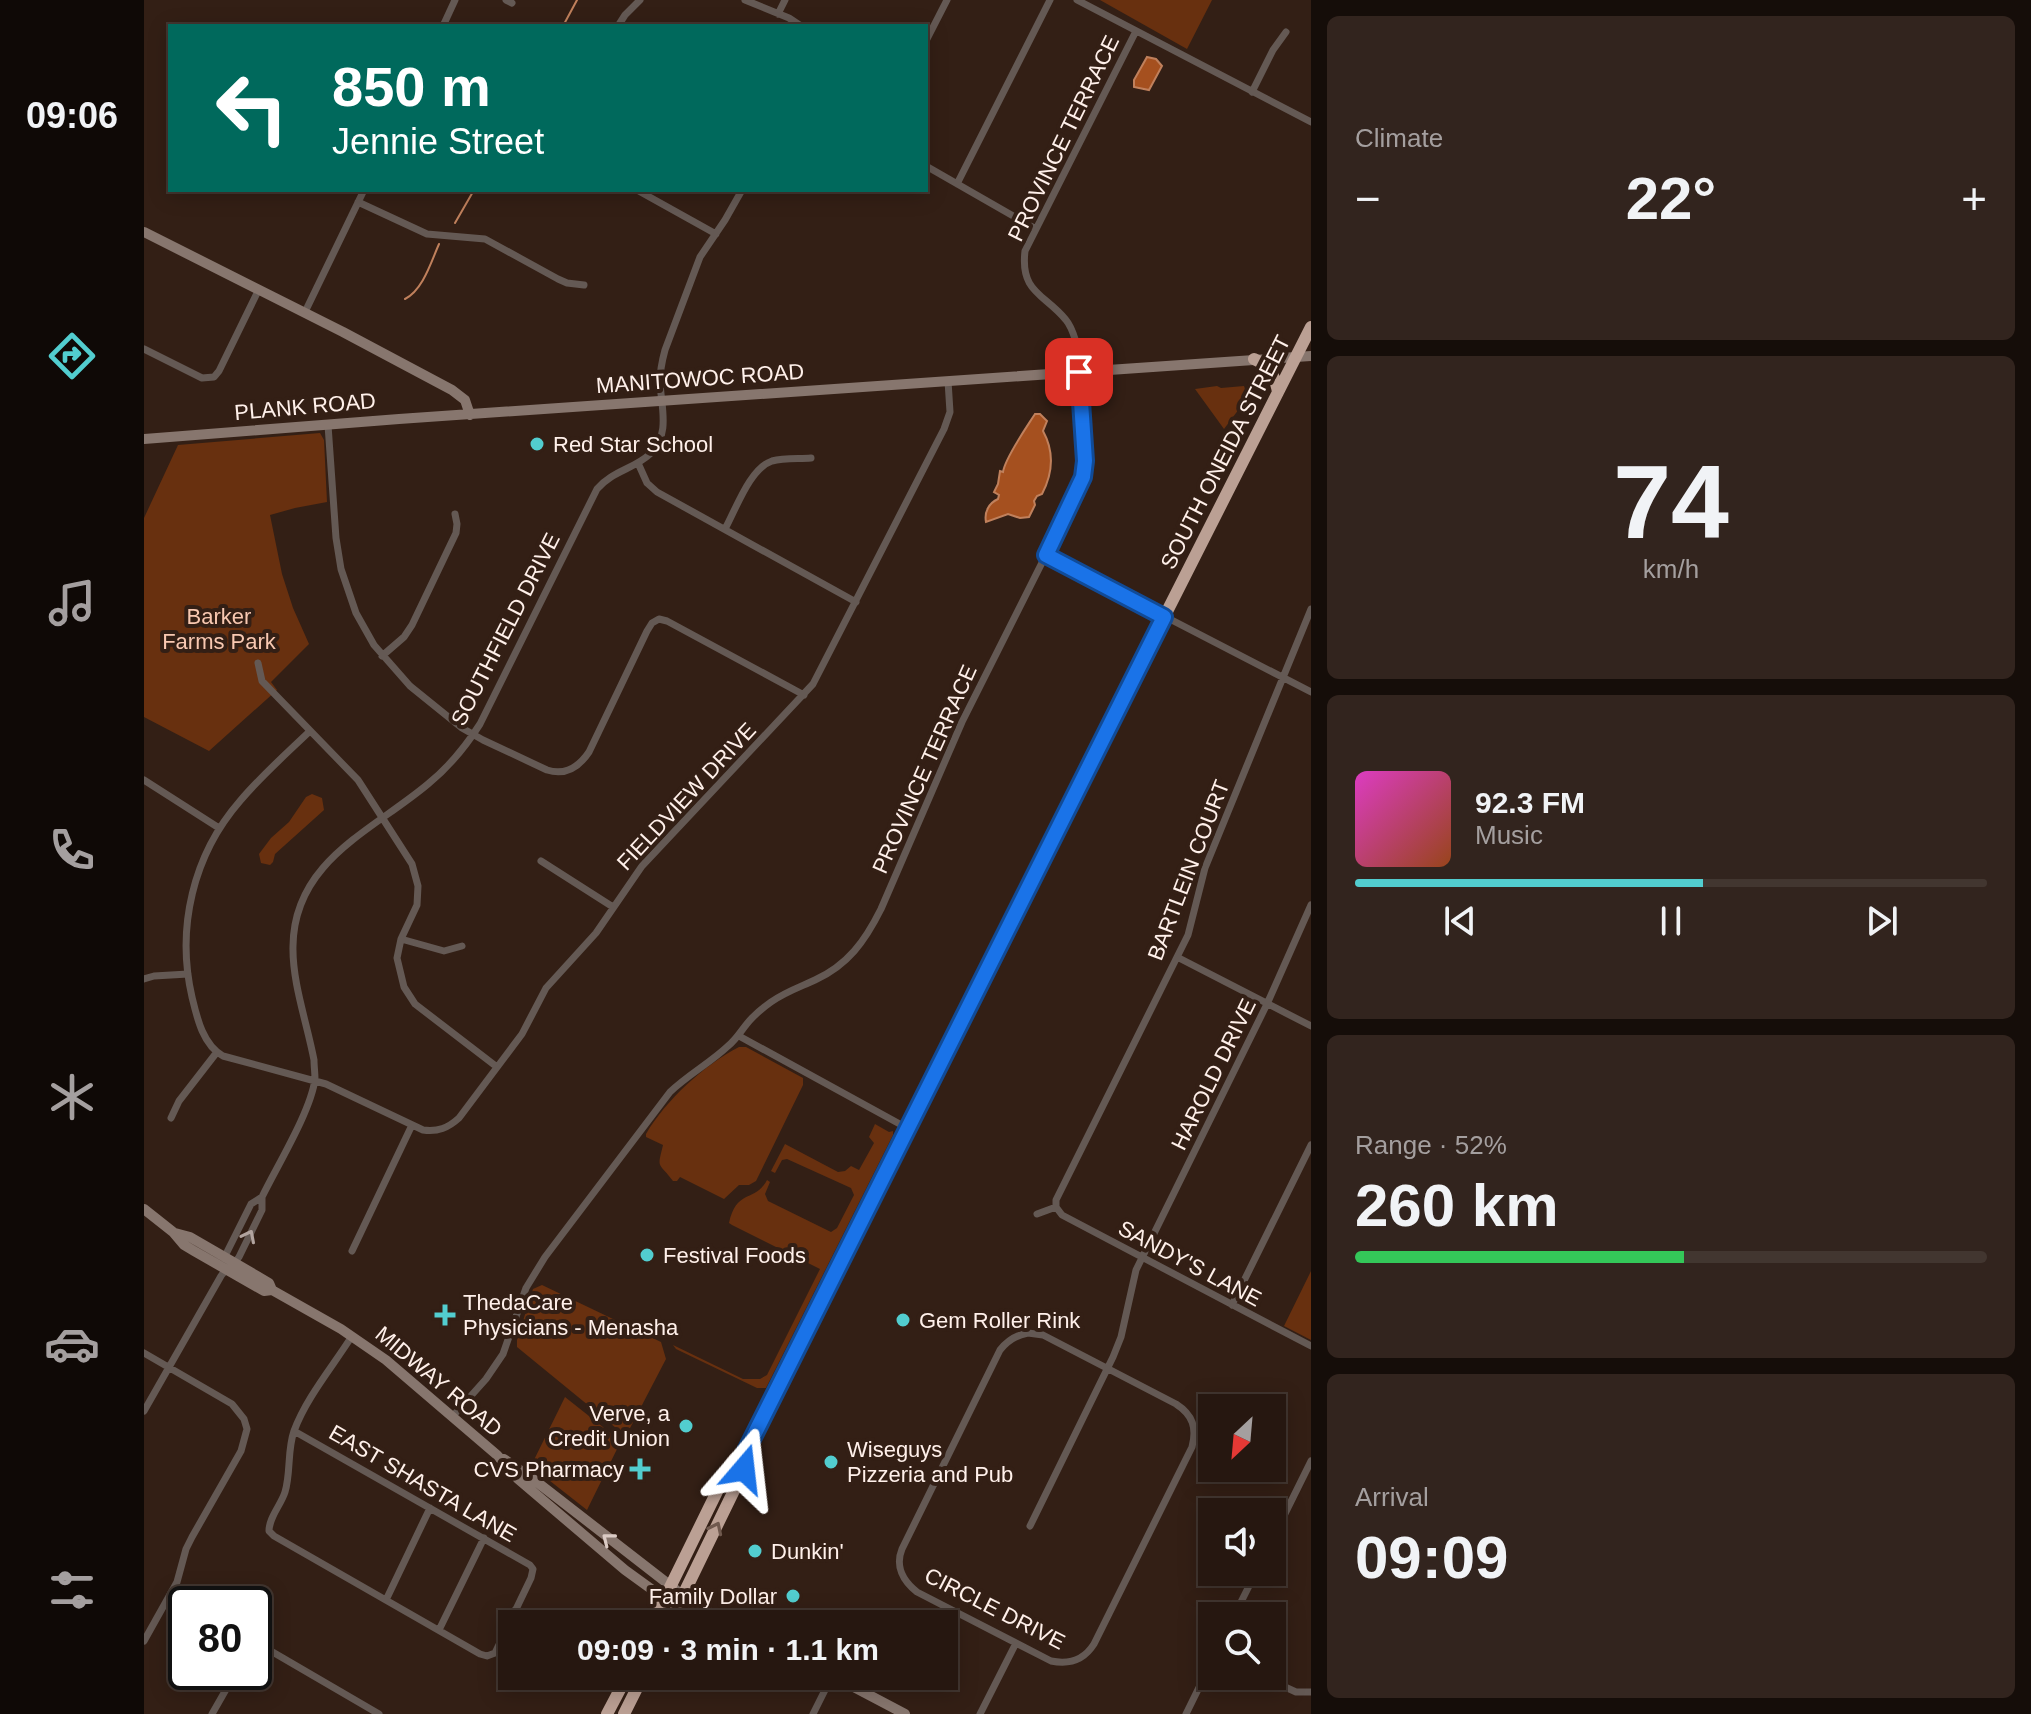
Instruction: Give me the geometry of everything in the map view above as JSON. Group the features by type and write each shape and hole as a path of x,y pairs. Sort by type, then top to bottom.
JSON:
{"highway":[{"name":"SOUTH ONEIDA STREET","path":"675,1610 743,1472 745,1453 1311,327"},
{"path":"1254,359 1274,375 1278,392"},
{"name":"SOUTH ONEIDA STREET","path":"659,1610 732,1461 745,1453"},
{"path":"607,1714 620,1690"},
{"path":"624,1714 636,1690"}],"street":[{"path":"444,24 455,0"},
{"path":"619,24 640,0"},
{"path":"745,0 797,24"},
{"path":"778,14 785,0"},
{"path":"928,37 947,0"},
{"path":"957,184 1050,0"},
{"path":"1077,0 1311,122"},
{"name":"PROVINCE TERRACE","path":"452,1417 497,1363 537,1268 670,1092 739,1036 751,1018 769,1004 837,968 852,955 865,939 887,897 962,722 1083,477 1085,461 1077,345 1069,324 1035,293 1026,278 1025,251 1136,31"},
{"path":"1252,92 1273,50 1286,32"},
{"path":"928,167 1036,229"},
{"path":"305,312 363,192"},
{"path":"641,192 716,234"},
{"name":"SOUTHFIELD DRIVE","path":"235,1263 262,1210 262,1197 300,1120 315,1081 314,1060 293,954 296,916 304,893 325,864 438,776 460,753 473,735 597,489 610,476 653,452 664,422 661,365 665,350 700,257 741,192"},
{"path":"358,202 427,234 485,239 558,279 584,285"},
{"path":"144,232 452,390 465,400 470,415"},
{"path":"144,349 202,378 211,378 219,371 259,289"},
{"name":"MANITOWOC ROAD","path":"470,415 1311,356"},
{"name":"FIELDVIEW DRIVE","path":"217,1052 335,1088 431,1131 447,1127 459,1118 525,1028 546,988 587,944 642,866 804,695 818,676 944,429 950,412 948,381"},
{"name":"PLANK ROAD","path":"144,439 470,415"},
{"path":"328,425 336,538 341,569 356,613 382,656 410,686 473,735 555,773 571,770 589,752 650,626 659,619 804,695"},
{"path":"725,529 759,468 779,460 811,458"},
{"path":"638,463 651,488 856,602"},
{"path":"382,656 404,637 412,625 456,533 455,514"},
{"path":"1046,555 1311,692"},
{"name":"BARTLEIN COURT","path":"1056,1207 1056,1200 1177,957 1193,919 1205,868 1311,609"},
{"path":"258,663 262,681 358,780 412,864 418,886 416,911 401,939 397,958 410,999 497,1067"},
{"path":"171,1118 179,1101 217,1052 211,1047 201,1026 188,974 186,930 190,900 201,865 219,828 251,788 310,731"},
{"path":"144,780 219,828"},
{"path":"541,861 613,907"},
{"name":"HAROLD DRIVE","path":"1030,1526 1109,1368 1142,1258 1267,1004 1311,905"},
{"path":"401,939 444,951 462,946"},
{"path":"1177,957 1311,1026"},
{"path":"144,979 188,974"},
{"path":"739,1036 907,1128"},
{"path":"352,1251 412,1125"},
{"path":"1232,1305 1311,1145"},
{"name":"SOUTHFIELD DRIVE","path":"224,1256 251,1204 262,1197"},
{"path":"1037,1214 1056,1207"},
{"name":"SANDY'S LANE","path":"1056,1207 1062,1215 1311,1346"},
{"name":"MIDWAY ROAD","path":"144,1209 184,1245 264,1291 272,1290"},
{"name":"MIDWAY ROAD","path":"173,1232 190,1237 224,1256 269,1283 272,1290 352,1336 402,1372 497,1455 515,1477 625,1570 654,1591 668,1591 705,1610"},
{"path":"224,1256 225,1269"},
{"path":"144,1411 225,1269 235,1263"},
{"name":"CIRCLE DRIVE","path":"1028,1333 1043,1335 1109,1368 1187,1413 1194,1429 1192,1447 1090,1650 1073,1662 1059,1663 911,1587 900,1570 899,1556 1000,1350 1008,1341 1028,1333"},
{"path":"352,1336 294,1431 286,1486 269,1531 480,1654 492,1656 498,1647"},
{"path":"144,1353 232,1404 244,1419 247,1429 241,1451 192,1537 177,1582 144,1641"},
{"name":"EAST SHASTA LANE","path":"294,1431 532,1567 531,1578 515,1610"},
{"path":"1286,1512 1311,1461"},
{"path":"386,1600 430,1508"},
{"path":"439,1630 484,1538"},
{"path":"980,1714 1016,1643"},
{"path":"272,1652 379,1714"},
{"path":"1286,1687 1296,1692 1311,1692"},
{"path":"212,1714 226,1690"},
{"path":"813,1714 825,1690"},
{"path":"859,1690 905,1714"},
{"path":"1186,1714 1198,1690"}],"green space":[{"path":"1100,0 1212,0 1187,49"},
{"path":"1244,386 1246,392 1239,409 1224,429 1195,389"},
{"name":"Barker Farms Park","path":"320,433 324,440 327,502 270,515 282,574 309,644 271,682 277,690 209,751 144,717 144,518 178,445"},
{"path":"312,794 322,798 324,810 275,854 270,865 261,863 259,854 289,822 306,797"},
{"path":"739,1047 746,1047 803,1078 803,1085 756,1181 739,1185 724,1199 680,1177 673,1181 660,1165 663,1145 646,1137 646,1134 687,1084"},
{"path":"875,1124 893,1131 893,1135 766,1388 757,1388 676,1349 673,1345 743,1379 760,1379 767,1375 820,1269 732,1225 729,1223 732,1212 741,1200 757,1192 767,1180 770,1182 765,1194 768,1201 831,1232 837,1228 854,1195 851,1188 787,1159 782,1160 775,1173 771,1171 785,1144 838,1172 851,1166 859,1170 874,1143 869,1137"},
{"path":"1311,1271 1311,1340 1284,1326"},
{"path":"542,1285 661,1342 666,1359 629,1430 616,1428 517,1347 533,1289"},
{"path":"565,1397 620,1443 587,1510 531,1466"}],"shaded area":[{"path":"1147,57 1156,59 1162,66 1149,90 1134,87 1134,80"},
{"path":"1035,414 1040,414 1047,421 1043,431 1051,462 1046,486 1034,501 1029,517 1008,514 986,522 988,508 998,499 999,495 994,492 1000,471 1003,472"}],"waterway":[{"path":"564,24 577,0"},
{"path":"455,223 473,192"},
{"path":"405,299 422,282 439,244"}],"place":[{"name":"Red Star School","path":"537,444"},
{"name":"Festival Foods","path":"647,1255"},
{"name":"ThedaCare Physicians - Menasha","path":"445,1315"},
{"name":"Gem Roller Rink","path":"903,1320"},
{"name":"Verve, a Credit Union","path":"686,1426"},
{"name":"Wiseguys Pizzeria and Pub","path":"831,1462"},
{"name":"CVS Pharmacy","path":"640,1469"},
{"name":"Dunkin'","path":"755,1551"},
{"name":"Family Dollar","path":"793,1596"}],"route":[{"path":"744,1469 745,1453 1164,617 1046,555 1083,477 1085,461 1079,372"}]}
